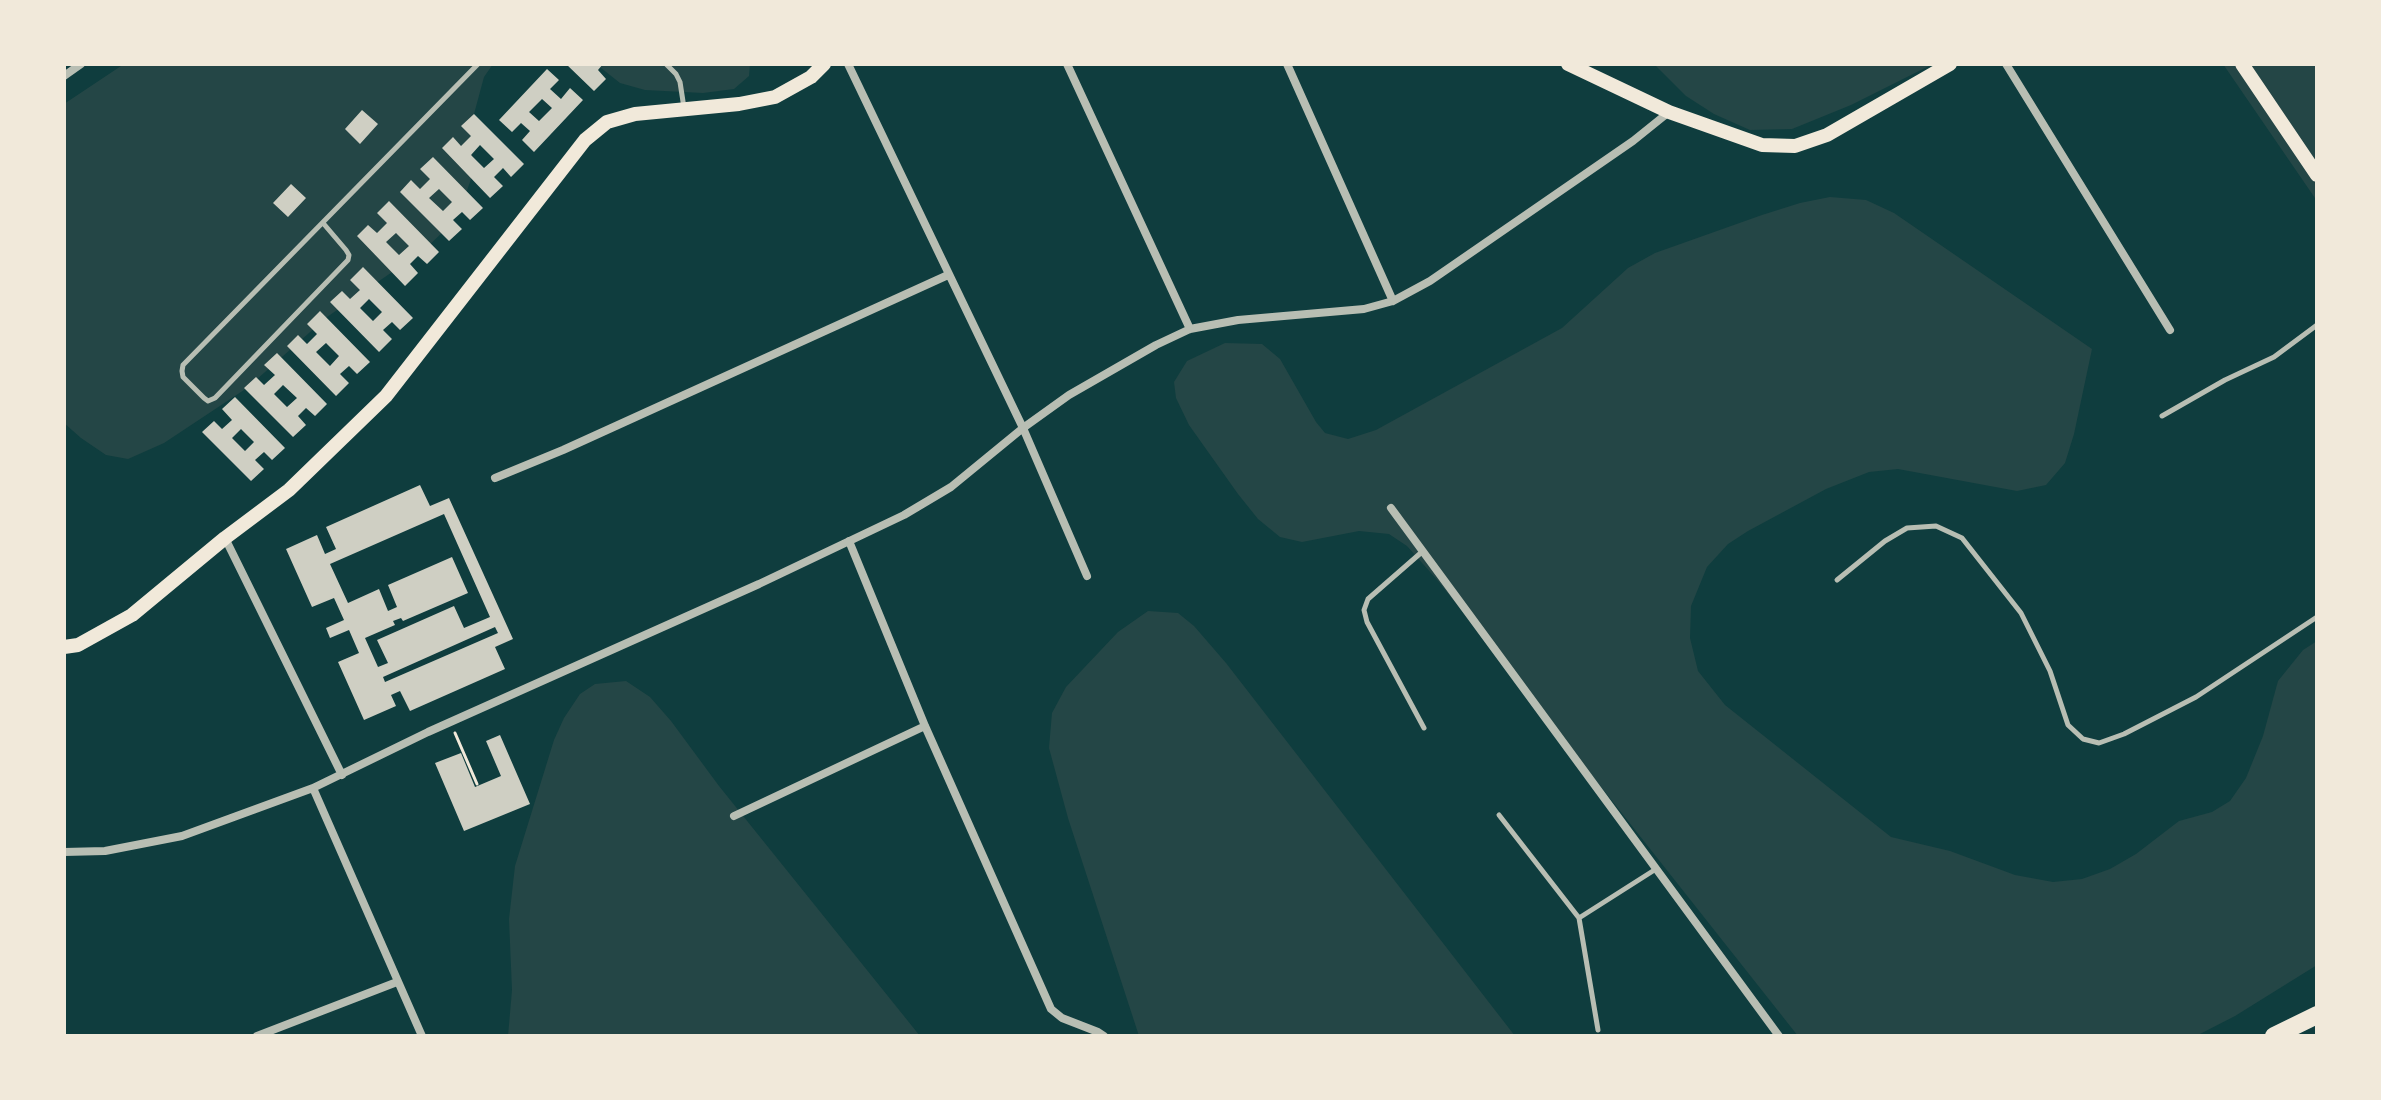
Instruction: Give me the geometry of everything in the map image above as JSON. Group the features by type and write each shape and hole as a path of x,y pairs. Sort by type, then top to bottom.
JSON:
{"highway":[{"path":"2274,1036 2317,1015"}],"main road":[{"path":"64,647 78,645 132,615 289,490 386,396 585,140 607,122 635,114 739,104 775,97 811,77 824,64"},
{"path":"1568,64 1669,112 1762,145 1795,146 1827,135 1950,64"},
{"path":"2242,64 2317,175"}],"street":[{"path":"64,76 81,64"},
{"path":"848,64 1023,428 1087,576"},
{"path":"1067,64 1190,329"},
{"path":"1287,64 1393,301"},
{"path":"2006,64 2170,330"},
{"path":"64,852 105,851 182,836 313,788 849,541 904,515 951,487 1069,395 1190,329 1238,320 1364,309 1393,301 1430,281 1633,141 1669,112"},
{"path":"495,478 948,275"},
{"path":"1391,508 1779,1036"},
{"path":"225,538 342,775"},
{"path":"849,541 925,726 1051,1009 1062,1018 1104,1036"},
{"path":"734,816 925,726"},
{"path":"313,788 422,1036"},
{"path":"257,1036 397,982"}],"lane":[{"path":"323,223 346,250 348,260 215,398 208,401 183,377 183,365 478,64"},
{"path":"666,64 680,82 685,109"},
{"path":"2162,416 2225,380 2274,357 2317,325"},
{"path":"1837,580 1885,541 1907,528 1936,526 1962,538 2021,613 2050,671 2068,725 2083,739 2099,743 2124,734 2196,697 2317,617"},
{"path":"1423,551 1368,599 1364,610 1367,622 1424,728"},
{"path":"1499,815 1579,918 1598,1030"},
{"path":"1579,918 1656,869"}],"path":[{"path":"451,722 477,784"}],"shaded area":[{"path":"124,64 493,64 484,77 474,114 471,179 462,205 446,229 424,250 327,317 247,388 164,443 128,459 106,455 64,423 64,104"},
{"path":"596,64 750,64 749,76 734,89 703,93 645,90 620,83"},
{"path":"1654,64 1933,64 1851,105 1792,129 1750,130 1714,114 1686,96"},
{"path":"2223,64 2317,64 2317,201"},
{"path":"1830,197 1866,200 1894,213 2092,349 2074,434 2065,463 2046,485 2017,491 1898,469 1869,472 1826,489 1748,531 1728,544 1707,567 1691,606 1690,638 1698,671 1725,705 1891,837 1950,851 2015,875 2053,882 2082,879 2110,869 2136,854 2179,821 2212,812 2230,801 2246,778 2263,736 2278,681 2303,650 2317,641 2317,965 2235,1016 2196,1036 1798,1036 1439,582 1407,546 1389,534 1359,531 1302,542 1280,537 1258,519 1238,494 1189,425 1176,398 1174,382 1187,361 1225,343 1262,344 1280,359 1325,433 1348,439 1376,430 1562,328 1628,268 1655,253 1762,215"},
{"path":"1148,611 1178,613 1194,626 1226,663 1515,1036 1139,1036 1068,818 1049,748 1052,713 1066,687 1118,632"},
{"path":"626,681 650,697 671,721 719,786 920,1036 508,1036 512,990 509,919 515,866 554,740 580,694 595,684"}],"building":[{"path":"566,64 603,64 598,70 606,79 594,91"},
{"path":"547,69 559,80 550,89 561,99 570,88 583,100 534,152 522,140 530,131 521,123 512,132 499,120","holes":["542,99 552,108 539,121 529,112"]},
{"path":"362,110 378,124 360,144 345,129"},
{"path":"474,114 524,164 511,177 503,168 494,177 503,186 490,198 442,148 453,137 461,146 471,136 461,126","holes":["480,145 494,159 484,168 471,155"]},
{"path":"433,157 483,208 470,220 462,212 453,220 462,229 449,241 400,192 411,180 420,189 430,179 420,169","holes":["439,189 452,202 443,211 429,198"]},
{"path":"291,184 306,198 288,217 273,203"},
{"path":"389,201 439,252 427,264 418,256 410,264 418,273 405,286 357,236 368,225 377,233 387,223 377,213","holes":["396,233 409,246 399,255 386,242"]},
{"path":"363,267 413,318 400,330 392,322 383,330 392,339 379,352 330,302 342,291 350,299 360,290 350,280","holes":["369,299 382,312 373,321 360,308"]},
{"path":"320,311 370,362 357,374 349,366 340,374 349,383 336,396 287,346 298,335 307,344 317,334 307,324","holes":["326,343 339,356 330,366 316,352"]},
{"path":"277,353 327,404 315,416 306,408 298,416 306,425 293,437 244,388 256,377 264,385 275,375 264,365","holes":["283,385 297,398 287,407 274,394"]},
{"path":"235,397 285,448 272,460 264,452 255,460 264,469 251,481 202,432 214,421 222,429 232,420 222,409","holes":["241,429 254,442 245,451 232,438"]},
{"path":"420,485 430,506 449,498 513,639 495,647 505,669 410,711 400,691 391,695 396,706 364,720 338,662 359,653 349,630 330,638 326,628 344,620 334,598 312,607 286,549 317,535 325,554 336,549 326,527","holes":["444,514 490,617 464,628 454,606 377,640 388,663 378,667 365,638 395,625 393,621 401,618 403,621 468,593 452,557 388,585 397,607 388,611 379,589 348,603 330,564","495,627 498,633 385,682 383,677"]},
{"path":"500,735 530,804 464,831 435,763 461,753 475,787 501,776 486,741"}]}
